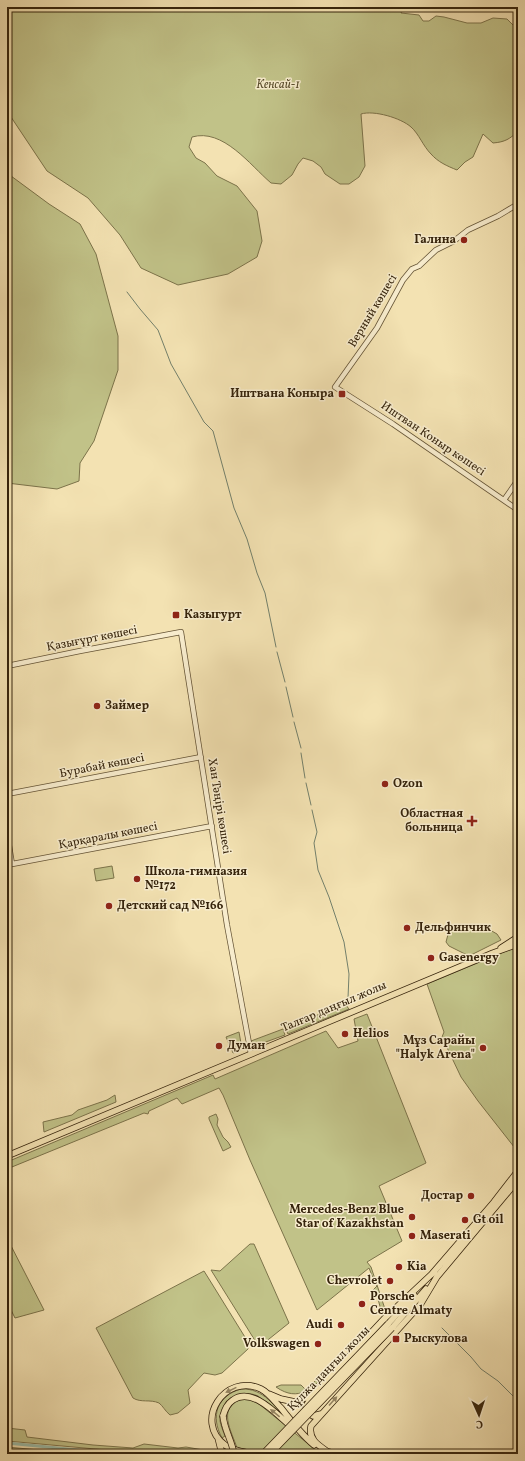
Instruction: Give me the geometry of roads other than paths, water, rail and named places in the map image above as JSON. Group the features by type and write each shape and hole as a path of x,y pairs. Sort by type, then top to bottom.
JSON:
{"main road":[{"path":"493,953 518,937"},
{"path":"493,953 518,944"},
{"name":"Талғар даңғыл жолы","path":"7,1156 493,953"},
{"name":"Құлжа даңғыл жолы","path":"436,1274 518,1171"},
{"name":"Құлжа даңғыл жолы","path":"270,1454 390,1326 518,1180"},
{"path":"324,1411 315,1416 311,1416 307,1412 306,1406 314,1395 385,1318 436,1274"},
{"path":"328,1452 314,1441 310,1431 314,1422 420,1304 436,1274"},
{"name":"Құлжа даңғыл жолы","path":"263,1454 390,1326"},
{"path":"222,1454 213,1425 213,1412 217,1401 226,1392 237,1386 249,1386 260,1389 281,1399 295,1402 314,1395"},
{"path":"267,1393 306,1438"},
{"path":"234,1454 224,1424 223,1416 227,1405 236,1398 242,1396 252,1397 260,1401 317,1447 336,1454"},
{"path":"216,1434 221,1441 229,1447 254,1454"}],"street":[{"name":"Верный көшесі","path":"335,387 377,328 403,280 412,269 419,266 436,250 454,241 468,230 498,216 518,204"},
{"name":"Иштван Коныр көшесі","path":"335,387 393,424 518,510"},
{"path":"504,500 518,480"},
{"name":"Қазығұрт көшесі","path":"7,666 182,632"},
{"name":"Хан Тәңірі көшесі","path":"182,632 227,925 251,1054"},
{"name":"Бурабай көшесі","path":"7,794 201,757"},
{"name":"Қарқаралы көшесі","path":"10,865 212,826"},
{"path":"7,833 10,865"}],"waterway":[{"path":"127,292 158,330 171,364 204,422 213,431 234,508 247,539 257,573 265,593 276,647"},
{"path":"277,652 285,682"},
{"path":"286,687 293,717"},
{"path":"294,722 301,748"},
{"path":"301,753 305,778"},
{"path":"306,783 311,805"},
{"path":"312,810 317,832 314,843 318,870 344,942 349,974 348,998 350,1004"},
{"path":"442,1328 481,1369 498,1381 518,1401"},
{"path":"7,1443 119,1454"}],"place":[{"name":"Галина","path":"464,240"},
{"name":"Иштвана Коныра","path":"342,394"},
{"name":"Казыгурт","path":"176,615"},
{"name":"Займер","path":"97,706"},
{"name":"Ozon","path":"385,784"},
{"name":"Областная больница","path":"472,821"},
{"name":"Школа-гимназия №172","path":"137,879"},
{"name":"Детский сад №166","path":"109,906"},
{"name":"Дельфинчик","path":"407,928"},
{"name":"Gasenergy","path":"431,958"},
{"name":"Helios","path":"345,1034"},
{"name":"Думан","path":"219,1046"},
{"name":"Мұз Сарайы \"Halyk Arena\"","path":"483,1048"},
{"name":"Достар","path":"471,1196"},
{"name":"Mercedes-Benz Blue Star of Kazakhstan","path":"412,1217"},
{"name":"Gt oil","path":"465,1220"},
{"name":"Maserati","path":"412,1236"},
{"name":"Kia","path":"399,1267"},
{"name":"Chevrolet","path":"390,1281"},
{"name":"Porsche Centre Almaty","path":"362,1304"},
{"name":"Audi","path":"341,1325"},
{"name":"Рыскулова","path":"396,1339"},
{"name":"Volkswagen","path":"318,1344"}],"park label":[{"name":"Кенсай-1","path":"278,85"}]}
